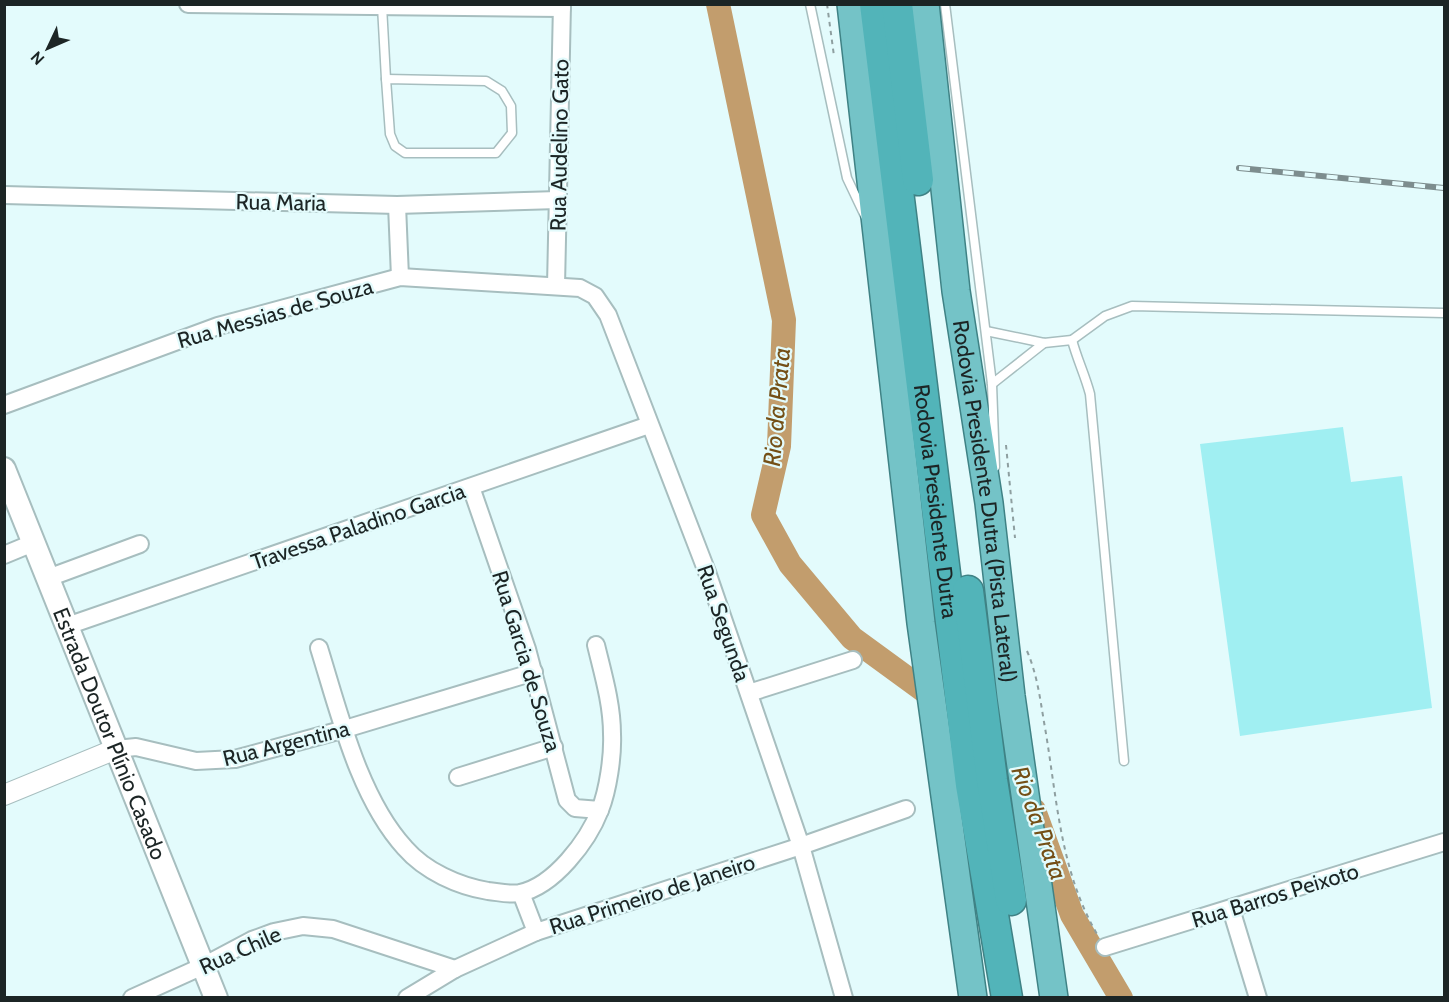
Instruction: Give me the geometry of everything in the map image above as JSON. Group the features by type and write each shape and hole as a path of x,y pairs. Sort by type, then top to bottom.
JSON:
{"highway":[{"path":"851,4 921,623 973,998"},
{"name":"Rodovia Presidente Dutra","path":"875,4 968,669 1006,998"},
{"name":"Rodovia Presidente Dutra","path":"897,4 953,475 968,669"},
{"name":"Rodovia Presidente Dutra (Pista Lateral)","path":"925,4 956,291 989,503 1011,696 1054,998"},
{"name":"Rodovia Presidente Dutra","path":"982,782 1027,998"}],"main road":[{"name":"Estrada Doutor Plínio Casado","path":"4,469 216,998"}],"street":[{"path":"188,4 562,6"},
{"name":"Rua Audelino Gato","path":"556,286 562,6"},
{"name":"Rua Maria","path":"4,195 397,205 558,200"},
{"path":"397,205 400,277"},
{"name":"Rua Messias de Souza","path":"4,405 218,326 400,277 556,286"},
{"name":"Rua Segunda","path":"556,286 586,290 603,306 707,572 801,846 844,998"},
{"name":"Travessa Paladino Garcia","path":"67,626 649,425"},
{"name":"Rua Garcia de Souza","path":"471,487 534,672 567,800 575,808 600,810"},
{"path":"4,555 33,543"},
{"path":"48,578 140,544"},
{"path":"320,648 345,729 367,788 382,817 405,849 451,880 473,888 506,894 521,893 542,883 566,863 578,850 600,810 610,762 612,734 610,708 596,645"},
{"path":"749,693 853,660"},
{"name":"Rua Argentina","path":"4,795 116,749 136,747 196,761 226,760 345,729 534,672"},
{"path":"458,777 554,747"},
{"name":"Rua Primeiro de Janeiro","path":"407,998 454,969 536,932 801,846 906,809"},
{"name":"Rua Barros Peixoto","path":"1105,947 1444,842"},
{"path":"521,893 536,932"},
{"path":"1231,909 1258,998"},
{"name":"Rua Chile","path":"132,998 203,966 252,940 274,932 303,926 333,929 454,969"}],"lane":[{"path":"810,4 847,177 858,204 877,239"},
{"path":"945,4 992,384 995,456 989,503"},
{"path":"382,6 386,79 390,134 395,146 405,153 496,153 512,133 511,106 502,91 486,81 386,79"},
{"path":"986,332 1044,343 1072,340 1105,316 1132,306 1444,313"},
{"path":"1072,340 1090,394 1124,761"},
{"path":"992,384 1044,343"}],"path":[{"path":"827,4 834,56"},
{"path":"1005,435 1015,539"},
{"path":"1026,649 1036,677 1064,850 1073,883 1105,947"}],"building":[{"path":"1343,427 1351,482 1402,476 1432,708 1240,736 1200,444"}],"waterway":[{"name":"Rio da Prata","path":"718,4 784,320 779,446 763,515 790,564 852,638 926,692 1007,733 1016,760"},
{"name":"Rio da Prata","path":"1034,810 1072,915 1121,998"}],"railway":[{"path":"1239,168 1444,188"}]}
